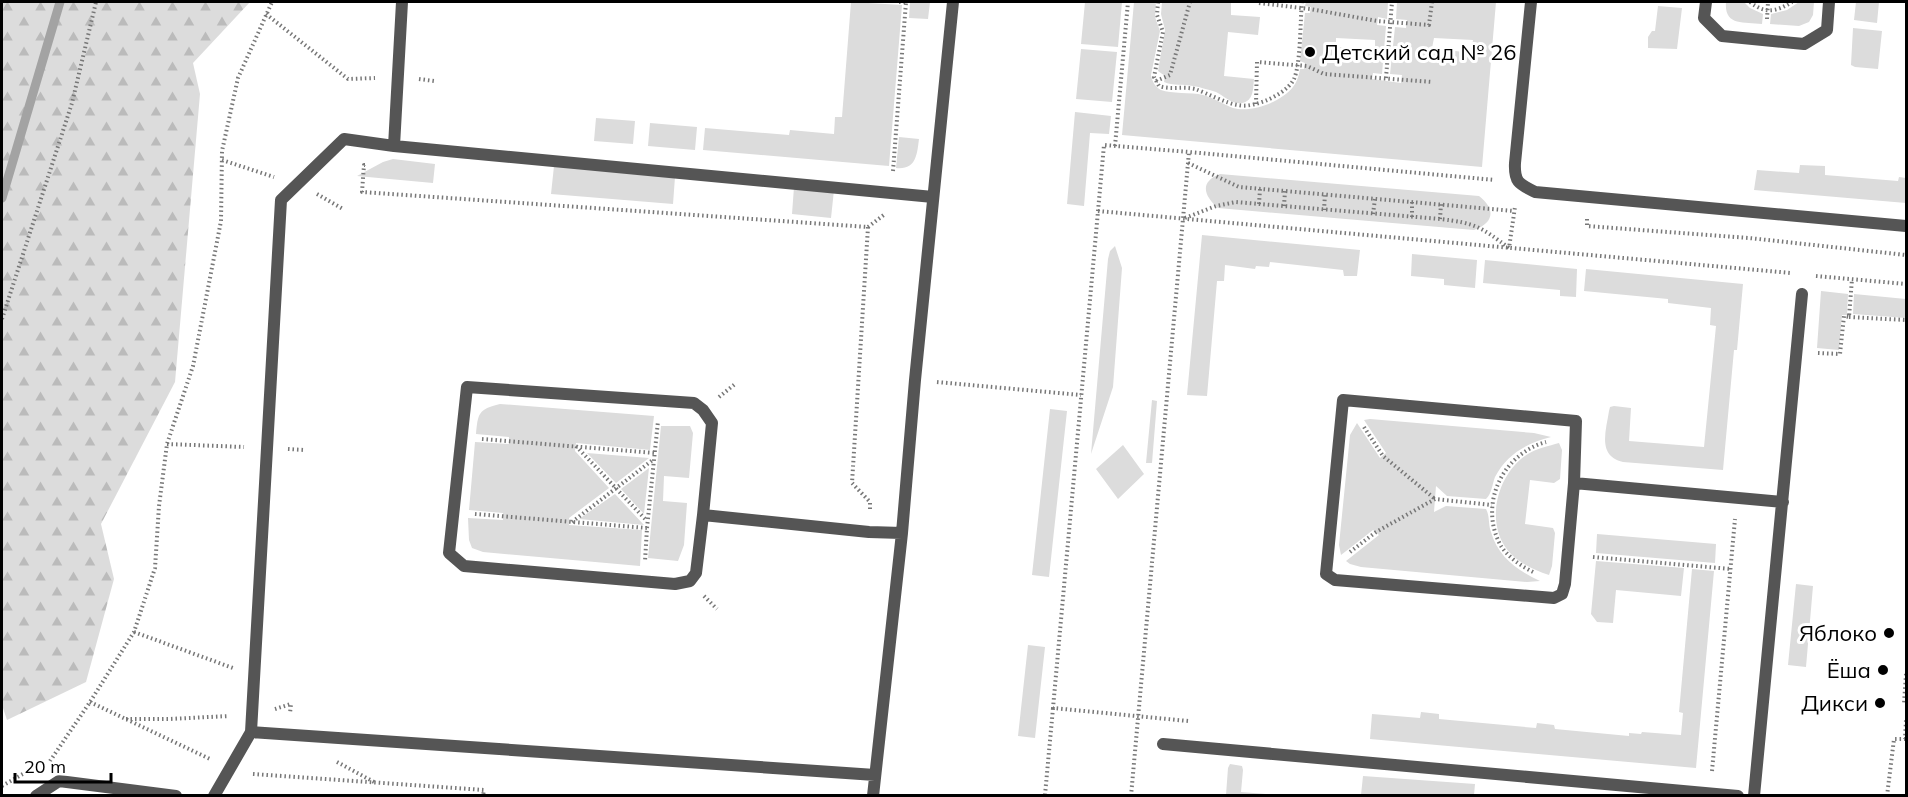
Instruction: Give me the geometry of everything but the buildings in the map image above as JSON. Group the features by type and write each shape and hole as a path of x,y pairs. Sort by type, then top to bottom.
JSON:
{"lane":[{"path":"394,146 402,2"},
{"path":"873,795 902,533 953,2"},
{"path":"1531,2 1515,163 1515,175 1518,182 1535,192 1906,226"},
{"path":"1706,2 1704,18 1722,36 1804,44 1827,30 1829,2"},
{"path":"214,795 250,732 281,200 344,139 394,146 933,196"},
{"path":"1754,795 1802,294"},
{"path":"467,387 694,403 703,410 712,423 696,573 690,581 675,584 464,566 449,553 462,437 467,387"},
{"path":"1343,400 1576,421 1574,483 1565,584 1562,594 1554,598 1335,580 1326,574 1343,400"},
{"path":"1574,483 1783,501"},
{"path":"703,515 869,532 902,533"},
{"path":"250,732 875,775"},
{"path":"1163,744 1738,795"},
{"path":"36,795 54,786 58,781 176,795"}],"path":[{"path":"2,319 72,103 96,2"},
{"path":"2,786 31,768 48,764 134,632 155,568 159,506 167,444 193,366 219,232 222,151 237,78 272,2"},
{"path":"893,175 906,2 899,2"},
{"path":"1115,146 1128,2"},
{"path":"1158,2 1157,15 1163,32 1154,77 1159,86 1168,89 1186,87 1235,105 1256,104 1271,99 1293,81 1297,65 1302,2"},
{"path":"1156,81 1170,75 1190,2"},
{"path":"1386,78 1392,2"},
{"path":"1259,3 1390,22 1429,25 1432,2"},
{"path":"1750,2 1767,11 1776,10 1792,2"},
{"path":"266,15 348,79 398,77 434,81"},
{"path":"1256,104 1257,62 1307,66 1324,74 1433,82"},
{"path":"1053,795 1045,795 1104,145 1518,182 1509,248"},
{"path":"1131,795 1189,152"},
{"path":"1188,163 1239,187 1514,211"},
{"path":"1259,204 1260,189"},
{"path":"1284,206 1285,191"},
{"path":"362,192 868,227 892,208"},
{"path":"1324,210 1325,194"},
{"path":"1587,197 1587,226 1749,238 1906,255"},
{"path":"1374,214 1375,199"},
{"path":"1183,219 1216,206 1236,202 1440,219 1464,222 1481,228 1509,248"},
{"path":"1412,202 1412,217"},
{"path":"1440,219 1442,204"},
{"path":"1098,211 1798,274"},
{"path":"852,483 868,227"},
{"path":"1808,275 1906,284"},
{"path":"1849,317 1852,279"},
{"path":"1812,353 1840,354 1844,316 1906,320"},
{"path":"915,380 1081,395"},
{"path":"703,410 735,384"},
{"path":"654,562 645,562 647,528 658,421 667,421"},
{"path":"1360,422 1383,456 1435,499"},
{"path":"1535,574 1520,565 1502,547 1495,532 1492,504 1496,486 1512,461 1539,444 1575,432"},
{"path":"462,437 576,446 655,456"},
{"path":"167,444 304,450"},
{"path":"576,446 648,522"},
{"path":"572,522 655,456"},
{"path":"1342,559 1376,532 1435,499 1492,504"},
{"path":"454,513 647,528"},
{"path":"1709,793 1734,542"},
{"path":"1593,557 1731,569"},
{"path":"690,581 717,609"},
{"path":"134,632 254,676"},
{"path":"1906,674 1904,704 1906,704"},
{"path":"90,702 239,773 483,790 483,795"},
{"path":"124,719 252,714 291,704"},
{"path":"1053,708 1196,722"},
{"path":"1887,795 1894,739 1905,739 1906,721"},
{"path":"48,764 54,786"}],"green space":[{"path":"2,2 250,2 193,63 200,94 175,382 101,524 114,579 86,682 7,720 2,705"},
{"path":"851,2 902,5 889,166 703,150 705,128 789,135 790,130 834,134 835,117 842,117"},
{"path":"910,2 930,2 928,19 909,18"},
{"path":"1085,2 1122,2 1118,47 1081,44"},
{"name":"Детский сад № 26","path":"1134,2 1156,2 1155,17 1160,31 1151,75 1157,87 1176,93 1203,95 1233,108 1249,109 1274,102 1288,92 1298,78 1300,69 1304,69 1305,63 1300,61 1305,13 1310,13 1311,7 1305,6 1306,2 1388,2 1387,19 1378,17 1377,25 1386,26 1382,74 1373,73 1372,79 1401,83 1402,75 1390,74 1395,27 1406,28 1407,20 1396,19 1397,2 1496,2 1482,167 1122,135","holes":["1336,38 1375,40 1375,50 1336,47","1434,38 1473,40 1471,53 1432,48"]},
{"path":"1162,2 1231,2 1231,15 1260,17 1258,35 1228,32 1224,76 1254,79 1249,100 1235,103 1207,89 1164,82 1165,76 1158,71 1165,30 1161,14"},
{"path":"1726,2 1744,2 1750,8 1763,14 1762,24 1732,19 1726,10"},
{"path":"1799,2 1814,2 1813,15 1809,22 1799,26 1770,24 1771,14 1787,10"},
{"path":"1856,2 1879,2 1877,23 1854,20"},
{"path":"1658,6 1682,8 1677,49 1648,48 1648,37 1652,31 1655,31"},
{"path":"1853,28 1882,31 1878,69 1851,65"},
{"path":"1081,49 1117,52 1112,102 1076,99"},
{"path":"1075,112 1111,116 1109,134 1090,133 1084,206 1067,204"},
{"path":"596,118 635,121 633,144 594,141"},
{"path":"650,123 697,127 695,150 648,146"},
{"path":"899,137 919,139 914,160 908,167 896,168"},
{"path":"393,159 435,164 433,183 357,176"},
{"path":"1800,165 1825,166 1825,175 1898,181 1899,177 1906,178 1906,203 1754,190 1757,170 1799,173"},
{"path":"554,166 675,177 673,204 551,194"},
{"path":"1220,174 1479,196 1488,206 1490,215 1486,224 1474,230 1218,208 1209,199 1206,185 1213,177"},
{"path":"794,187 834,190 831,218 792,214"},
{"path":"1202,235 1360,250 1357,276 1344,276 1343,270 1270,262 1269,267 1256,266 1255,269 1225,265 1224,281 1217,281 1207,396 1187,395"},
{"path":"1115,246 1122,268 1113,387 1091,454 1108,259 1110,251"},
{"path":"1412,254 1477,260 1475,288 1444,285 1444,279 1411,276"},
{"path":"1485,260 1577,269 1576,297 1560,296 1560,290 1483,283"},
{"path":"1586,269 1743,284 1737,350 1734,350 1723,470 1623,462 1609,454 1605,434 1610,407 1614,406 1631,408 1629,441 1704,447 1716,326 1710,325 1711,308 1668,303 1668,299 1584,291"},
{"path":"1821,291 1848,294 1847,315 1842,315 1839,350 1817,348"},
{"path":"1854,294 1906,299 1906,318 1853,314"},
{"path":"1152,400 1157,401 1152,463 1146,463"},
{"path":"500,404 654,416 650,450 576,443 575,451 609,488 569,518 569,525 642,530 640,566 483,552 472,548 469,540 468,518 503,520 503,513 469,510 475,442 509,444 509,437 476,434 480,413"},
{"path":"1050,409 1067,411 1049,577 1032,575"},
{"path":"1364,420 1534,433 1551,437 1526,446 1505,462 1495,477 1491,492 1486,499 1447,496 1436,486 1434,512 1446,506 1486,509 1494,541 1504,556 1524,573 1540,581 1527,582 1361,567 1346,561 1379,535 1373,530 1341,555 1339,545 1350,435 1357,423 1380,458 1386,453"},
{"path":"661,426 690,426 693,433 689,478 664,476 663,501 687,503 684,545 678,561 648,558"},
{"path":"1559,443 1562,450 1560,479 1554,483 1530,480 1525,524 1553,528 1555,533 1549,575 1520,562 1503,543 1498,530 1497,502 1501,487 1517,463 1532,452"},
{"path":"1123,445 1144,474 1118,499 1096,469"},
{"path":"587,453 649,458 616,483"},
{"path":"649,468 644,514 621,489"},
{"path":"615,494 644,525 579,519"},
{"path":"1597,534 1716,544 1715,563 1596,553"},
{"path":"1596,561 1684,568 1681,596 1616,590 1613,623 1597,622 1591,614"},
{"path":"1692,569 1714,571 1696,768 1370,739 1372,714 1420,718 1421,712 1439,714 1439,719 1536,728 1537,723 1554,725 1555,729 1629,736 1629,733 1641,734 1642,732 1681,735 1683,713 1679,712"},
{"path":"1796,584 1813,586 1806,667 1788,665"},
{"path":"1028,645 1045,647 1035,738 1018,736"},
{"path":"1230,764 1242,766 1241,792 1280,795 1226,795"},
{"path":"1363,776 1475,784 1474,795 1361,795"}],"waterway":[{"path":"2,198 60,2"}],"place":[{"name":"Детский сад № 26","path":"1310,52"},
{"name":"Яблоко","path":"1889,633"},
{"name":"Ёша","path":"1883,670"},
{"name":"Дикси","path":"1880,703"}]}
